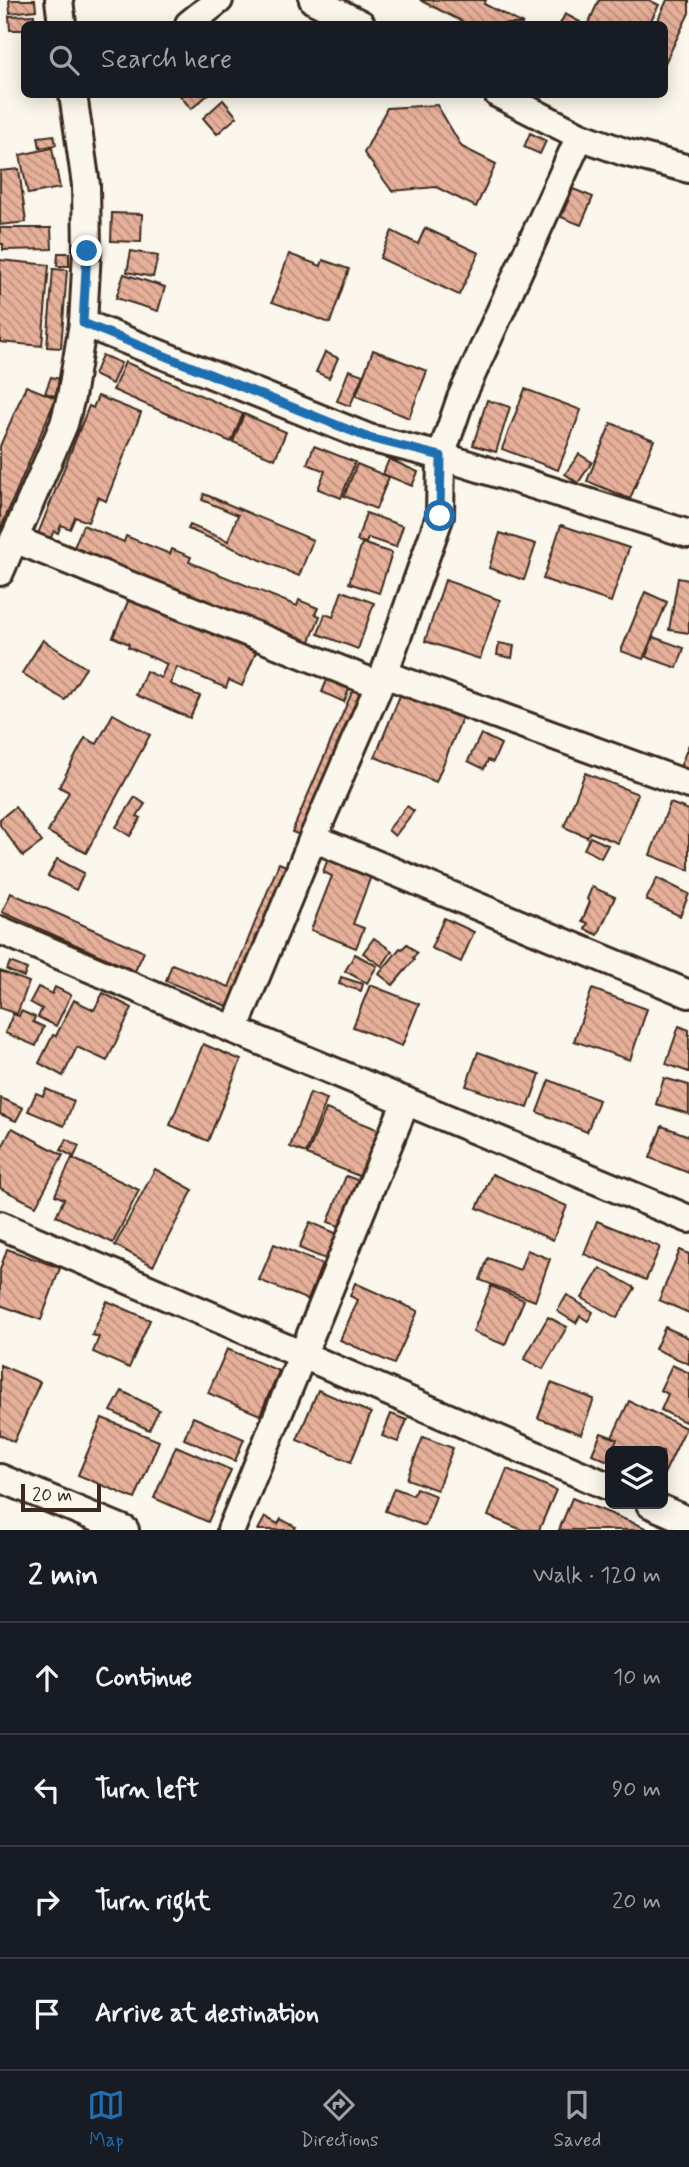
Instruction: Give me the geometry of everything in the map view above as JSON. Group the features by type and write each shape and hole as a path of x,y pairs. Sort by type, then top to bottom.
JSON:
{"street":[{"path":"59,0 62,21"},
{"path":"193,21 219,0"},
{"path":"313,0 355,21"},
{"path":"0,572 64,424 83,323 87,251 86,185 74,98"},
{"path":"506,98 580,136 624,152 689,169"},
{"path":"234,1030 381,679 440,516 441,456 461,398 580,136"},
{"path":"83,323 369,438 441,456 689,534"},
{"path":"14,539 381,679 689,785"},
{"path":"313,838 689,994"},
{"path":"0,930 689,1219"},
{"path":"231,1530 406,1101"},
{"path":"0,1225 605,1485"},
{"path":"0,1478 125,1530"},
{"path":"661,1509 689,1521"}],"building":[{"path":"9,0 35,0 36,10 10,13"},
{"path":"420,0 486,0 484,4 517,21 461,21"},
{"path":"599,0 649,0 659,5 651,21 589,21"},
{"path":"667,0 689,0 689,13 668,57 668,21 657,21"},
{"path":"565,14 578,21 562,21"},
{"path":"34,15 34,21 21,21 21,30 10,30 9,16"},
{"path":"182,98 204,98 191,109"},
{"path":"223,100 237,117 217,134 203,118"},
{"path":"437,105 462,147 496,164 476,207 436,187 392,191 364,153 387,108"},
{"path":"530,133 546,141 540,154 524,147"},
{"path":"54,135 56,145 40,148 38,137"},
{"path":"52,148 60,188 28,194 20,155"},
{"path":"19,169 26,222 0,225 0,171"},
{"path":"573,189 593,197 581,225 561,217"},
{"path":"112,213 142,214 141,242 111,241"},
{"path":"0,228 51,228 52,249 3,250 3,244 0,244"},
{"path":"425,228 479,253 459,295 380,258 392,231 418,244"},
{"path":"131,251 158,256 153,277 127,272"},
{"path":"58,253 69,253 69,266 57,266"},
{"path":"289,254 321,266 323,260 349,269 330,323 272,302"},
{"path":"0,260 49,265 42,346 0,342"},
{"path":"53,269 67,270 61,348 47,347"},
{"path":"124,274 165,287 158,311 116,298"},
{"path":"373,350 427,371 409,418 356,396"},
{"path":"325,352 338,358 329,378 316,372"},
{"path":"102,355 121,363 112,384 94,375"},
{"path":"125,362 243,414 231,442 113,390"},
{"path":"349,370 363,375 350,406 337,401"},
{"path":"51,377 60,379 55,396 45,393"},
{"path":"26,386 56,398 0,530 0,446"},
{"path":"525,389 581,410 558,470 502,449"},
{"path":"98,396 141,413 106,501 98,497 88,522 75,517 70,529 61,525 58,533 54,531 50,539 38,534 89,406 93,408"},
{"path":"487,400 510,407 496,452 473,445"},
{"path":"244,414 286,432 275,459 233,442"},
{"path":"611,423 654,440 630,499 587,481"},
{"path":"314,446 355,462 341,498 318,489 325,471 307,464"},
{"path":"579,454 592,462 578,483 565,474"},
{"path":"389,459 418,472 412,486 383,474"},
{"path":"357,464 389,477 376,509 344,496"},
{"path":"204,494 313,540 299,576 188,529 190,525 228,541 238,515 202,500"},
{"path":"366,513 403,526 396,547 368,538 366,543 357,541"},
{"path":"83,525 124,542 126,536 170,554 172,549 191,557 189,562 297,606 299,600 318,608 315,614 320,616 308,646 73,550"},
{"path":"561,525 629,548 611,602 543,579"},
{"path":"500,533 536,544 524,580 489,568"},
{"path":"362,543 392,553 379,593 349,583"},
{"path":"678,578 689,580 689,633 669,630"},
{"path":"445,580 500,600 480,659 425,641"},
{"path":"342,591 374,603 358,649 318,634 325,614 333,617"},
{"path":"645,592 667,602 643,659 621,651"},
{"path":"129,599 256,652 242,686 229,680 226,688 177,667 170,684 200,696 190,718 136,695 146,671 161,678 167,664 128,647 129,644 113,637"},
{"path":"653,637 684,648 677,668 646,657"},
{"path":"43,640 86,668 65,700 22,673"},
{"path":"499,643 514,646 512,658 497,655"},
{"path":"327,680 349,689 344,702 322,692"},
{"path":"355,685 368,690 305,837 292,832"},
{"path":"401,693 462,718 436,782 375,757"},
{"path":"113,714 150,735 86,853 48,832 69,792 59,787 85,738 97,744"},
{"path":"481,734 501,744 493,762 488,760 484,769 468,761"},
{"path":"689,744 689,774 679,770"},
{"path":"585,773 638,794 618,843 590,832 587,837 564,827"},
{"path":"135,797 145,804 137,816 141,818 130,836 116,827"},
{"path":"670,803 689,810 689,870 650,855"},
{"path":"407,806 414,811 395,836 388,830"},
{"path":"15,807 42,842 23,856 0,825 0,819"},
{"path":"590,837 608,845 601,858 584,849"},
{"path":"57,859 84,873 76,890 48,876"},
{"path":"328,859 371,876 353,924 364,928 356,948 311,930 332,876 323,872"},
{"path":"279,863 293,869 236,1010 166,981 172,964 229,987"},
{"path":"657,878 689,894 680,916 646,900"},
{"path":"592,887 615,897 598,935 585,929 588,923 582,921 590,902 587,899"},
{"path":"11,893 144,952 135,971 2,912"},
{"path":"444,918 474,932 461,962 431,948"},
{"path":"374,938 392,951 382,966 363,953"},
{"path":"407,944 417,953 393,985 379,974 400,948"},
{"path":"355,954 377,966 367,983 345,971"},
{"path":"10,962 27,969 24,977 7,970"},
{"path":"0,971 29,982 17,1014 0,1008"},
{"path":"341,977 363,984 361,991 339,984"},
{"path":"370,985 419,1004 402,1046 353,1027"},
{"path":"38,987 52,994 55,987 71,995 56,1026 38,1017 42,1009 30,1002"},
{"path":"592,989 647,1009 630,1060 574,1041"},
{"path":"103,993 132,1008 107,1061 77,1047 63,1076 39,1063 74,1000 94,1010"},
{"path":"21,1011 35,1017 33,1022 44,1027 36,1046 5,1033 13,1014 19,1016"},
{"path":"679,1026 689,1030 689,1072 666,1064"},
{"path":"203,1044 241,1060 208,1141 170,1125"},
{"path":"478,1052 540,1074 528,1108 466,1086"},
{"path":"664,1078 689,1085 689,1114 656,1104"},
{"path":"549,1080 599,1100 587,1132 537,1112"},
{"path":"46,1089 74,1101 64,1126 28,1111 36,1093 43,1096"},
{"path":"310,1093 327,1099 306,1153 290,1147"},
{"path":"1,1098 23,1108 16,1121 0,1114"},
{"path":"326,1109 385,1132 366,1179 307,1155"},
{"path":"662,1126 689,1136 689,1173 650,1158"},
{"path":"12,1128 63,1155 36,1206 0,1188 0,1151"},
{"path":"67,1139 79,1146 74,1157 61,1150"},
{"path":"72,1158 139,1190 113,1243 56,1216 64,1199 55,1195"},
{"path":"155,1169 193,1190 153,1266 115,1245"},
{"path":"492,1174 567,1206 553,1240 477,1208"},
{"path":"346,1176 366,1183 348,1229 328,1222"},
{"path":"597,1221 660,1247 646,1280 584,1254"},
{"path":"310,1222 340,1235 330,1261 299,1248"},
{"path":"274,1244 322,1264 308,1300 259,1280"},
{"path":"7,1249 60,1268 41,1320 0,1305 0,1270"},
{"path":"527,1250 550,1259 535,1301 480,1280 488,1258 520,1270"},
{"path":"680,1250 689,1254 689,1313 659,1300"},
{"path":"600,1268 635,1288 617,1318 582,1298"},
{"path":"355,1283 418,1311 394,1364 340,1340 358,1300 350,1296"},
{"path":"491,1286 524,1300 505,1345 473,1332"},
{"path":"567,1295 593,1312 588,1321 580,1316 576,1323 557,1311"},
{"path":"107,1301 150,1320 129,1368 93,1352 99,1337 92,1335"},
{"path":"548,1317 567,1327 543,1369 524,1359"},
{"path":"665,1327 689,1338 689,1364 655,1349"},
{"path":"227,1349 279,1371 260,1415 208,1393"},
{"path":"0,1365 40,1382 14,1442 0,1435"},
{"path":"672,1365 689,1373 689,1413 685,1422 661,1410 668,1394 660,1390"},
{"path":"551,1383 594,1399 581,1434 538,1418"},
{"path":"318,1390 371,1413 351,1462 297,1440"},
{"path":"122,1391 159,1410 149,1430 111,1411"},
{"path":"629,1401 686,1428 668,1466 668,1446 608,1446"},
{"path":"391,1414 407,1420 398,1442 382,1436"},
{"path":"193,1417 244,1439 235,1461 184,1439"},
{"path":"102,1418 159,1441 135,1499 78,1475"},
{"path":"601,1433 617,1439 614,1446 605,1446 605,1460 592,1454"},
{"path":"423,1437 453,1448 437,1490 407,1479"},
{"path":"176,1446 231,1470 208,1522 154,1498"},
{"path":"507,1469 556,1490 539,1530 522,1530 488,1516"},
{"path":"394,1488 413,1495 416,1488 436,1496 425,1526 385,1511"},
{"path":"572,1498 646,1528 559,1530"},
{"path":"265,1517 278,1524 281,1519 296,1527 294,1530 258,1530"}],"route":[{"path":"87,251 83,323 369,438 441,456 440,516"}]}
